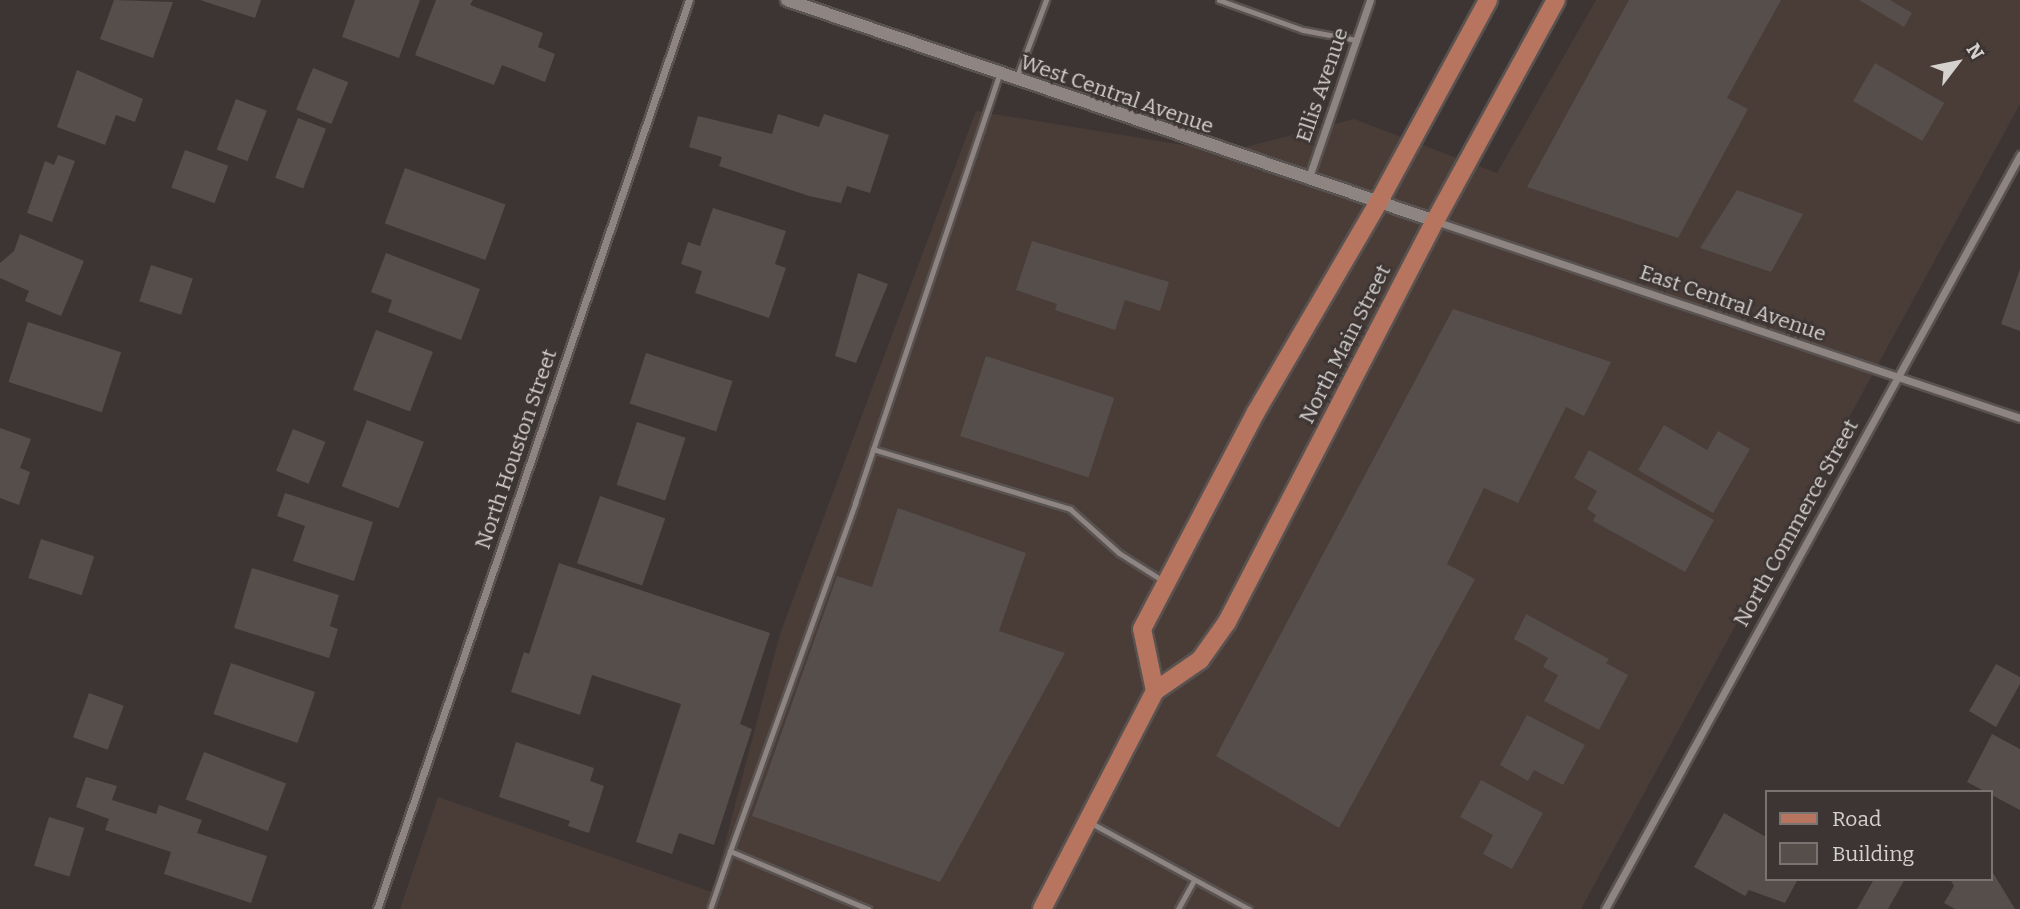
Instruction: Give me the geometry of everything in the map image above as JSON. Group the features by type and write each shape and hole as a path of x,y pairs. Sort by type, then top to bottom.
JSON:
{"main road":[{"name":"North Main Street","path":"1155,691 1142,629 1256,412 1378,203 1489,0"},
{"name":"North Main Street","path":"1042,909 1155,691 1200,660 1227,622 1434,221 1556,0"}],"street":[{"name":"North Houston Street","path":"377,909 689,0"},
{"name":"West Central Avenue","path":"787,0 1434,221"},
{"name":"Ellis Avenue","path":"1308,180 1370,0"},
{"name":"North Commerce Street","path":"1605,909 2020,155"},
{"name":"East Central Avenue","path":"1434,221 2020,418"}],"lane":[{"path":"1016,79 1046,0"},
{"path":"1219,0 1303,30 1356,40"},
{"path":"710,909 873,449 999,74"},
{"path":"873,449 1070,509 1119,553 1166,583"},
{"path":"1088,822 1249,909"},
{"path":"730,851 868,909"},
{"path":"1178,909 1194,880"}],"shaded area":[{"path":"1596,0 2020,0 2020,104 1581,909 400,909 438,797 712,892 780,634 976,111 1226,152 1354,119 1497,173"}],"building":[{"path":"114,0 173,2 153,58 100,39"},
{"path":"200,0 261,0 255,18"},
{"path":"355,0 420,0 399,58 342,37"},
{"path":"436,0 473,0 470,5 543,33 538,47 555,54 545,82 502,65 494,85 415,55"},
{"path":"1629,0 1781,0 1727,98 1748,109 1678,238 1527,187"},
{"path":"1859,0 1890,0 1912,13 1904,27"},
{"path":"1875,63 1944,103 1922,141 1853,101"},
{"path":"313,68 348,82 331,124 296,110"},
{"path":"77,70 143,99 135,122 116,115 105,145 57,127"},
{"path":"236,99 267,111 247,161 217,149"},
{"path":"778,114 819,127 824,114 889,135 870,193 847,186 841,203 809,196 719,166 722,157 689,147 698,116 772,134"},
{"path":"298,118 326,129 303,189 275,178"},
{"path":"185,150 228,166 215,203 171,188"},
{"path":"58,155 75,161 52,222 27,213 45,161 54,165"},
{"path":"405,168 506,205 485,260 385,223"},
{"path":"1737,190 1803,214 1771,272 1700,248"},
{"path":"713,208 786,231 775,264 786,268 769,318 695,293 702,271 681,264 688,242 700,246"},
{"path":"20,234 84,261 61,316 25,301 29,291 0,278 0,263 14,251"},
{"path":"1032,241 1169,282 1160,311 1125,300 1115,330 1055,310 1057,304 1016,290"},
{"path":"386,253 480,289 461,340 388,312 392,300 371,292"},
{"path":"151,265 193,279 181,315 139,301"},
{"path":"2020,269 2020,331 2001,324"},
{"path":"858,273 888,284 856,363 835,356"},
{"path":"1453,309 1611,362 1584,416 1566,407 1518,503 1484,488 1447,564 1475,579 1339,828 1216,756"},
{"path":"28,322 121,352 102,412 9,382"},
{"path":"376,330 433,352 410,412 353,390"},
{"path":"646,353 733,381 716,432 630,403"},
{"path":"986,356 1114,398 1088,478 960,436"},
{"path":"367,420 424,442 399,508 342,486"},
{"path":"637,422 686,438 665,501 617,485"},
{"path":"1664,425 1707,450 1718,431 1750,449 1713,513 1638,470"},
{"path":"0,428 31,439 20,468 30,472 19,505 0,498"},
{"path":"293,429 325,442 309,484 276,471"},
{"path":"1589,450 1714,520 1685,572 1593,521 1596,515 1587,509 1597,491 1574,478"},
{"path":"285,493 373,522 354,581 293,561 305,526 277,516"},
{"path":"600,496 665,518 642,586 577,563"},
{"path":"898,508 1026,553 999,631 1065,653 940,882 752,816 837,576 872,587"},
{"path":"41,539 94,556 82,595 28,578"},
{"path":"559,563 770,633 740,724 752,729 714,845 679,833 672,854 636,842 681,704 592,675 580,715 511,692 524,652 529,654"},
{"path":"252,568 339,595 330,626 338,629 329,658 234,628"},
{"path":"1526,614 1609,659 1606,663 1628,675 1599,730 1544,701 1558,675 1543,667 1548,658 1514,639"},
{"path":"231,663 315,692 298,743 213,714"},
{"path":"1996,664 2020,677 2020,684 1996,727 1969,711"},
{"path":"89,693 124,706 108,750 73,737"},
{"path":"1527,715 1585,745 1563,785 1534,770 1528,781 1500,765"},
{"path":"1992,734 2020,749 2020,810 1992,795 1992,790 1982,790 1967,782"},
{"path":"516,742 594,768 590,781 604,786 589,833 568,826 570,821 499,797"},
{"path":"204,752 286,784 268,831 186,800"},
{"path":"86,777 117,786 112,800 156,814 159,805 202,820 197,833 267,856 251,903 164,874 171,852 105,830 109,819 76,807"},
{"path":"1481,780 1543,813 1512,869 1483,854 1493,835 1460,817"},
{"path":"1724,813 1764,836 1764,881 1797,881 1785,903 1749,890 1745,896 1694,867"},
{"path":"49,817 84,828 69,877 34,866"},
{"path":"1992,871 2015,909 1955,909 1944,903 1954,886 1951,881 1992,881"},
{"path":"1873,881 1904,881 1888,909 1857,909"}]}
